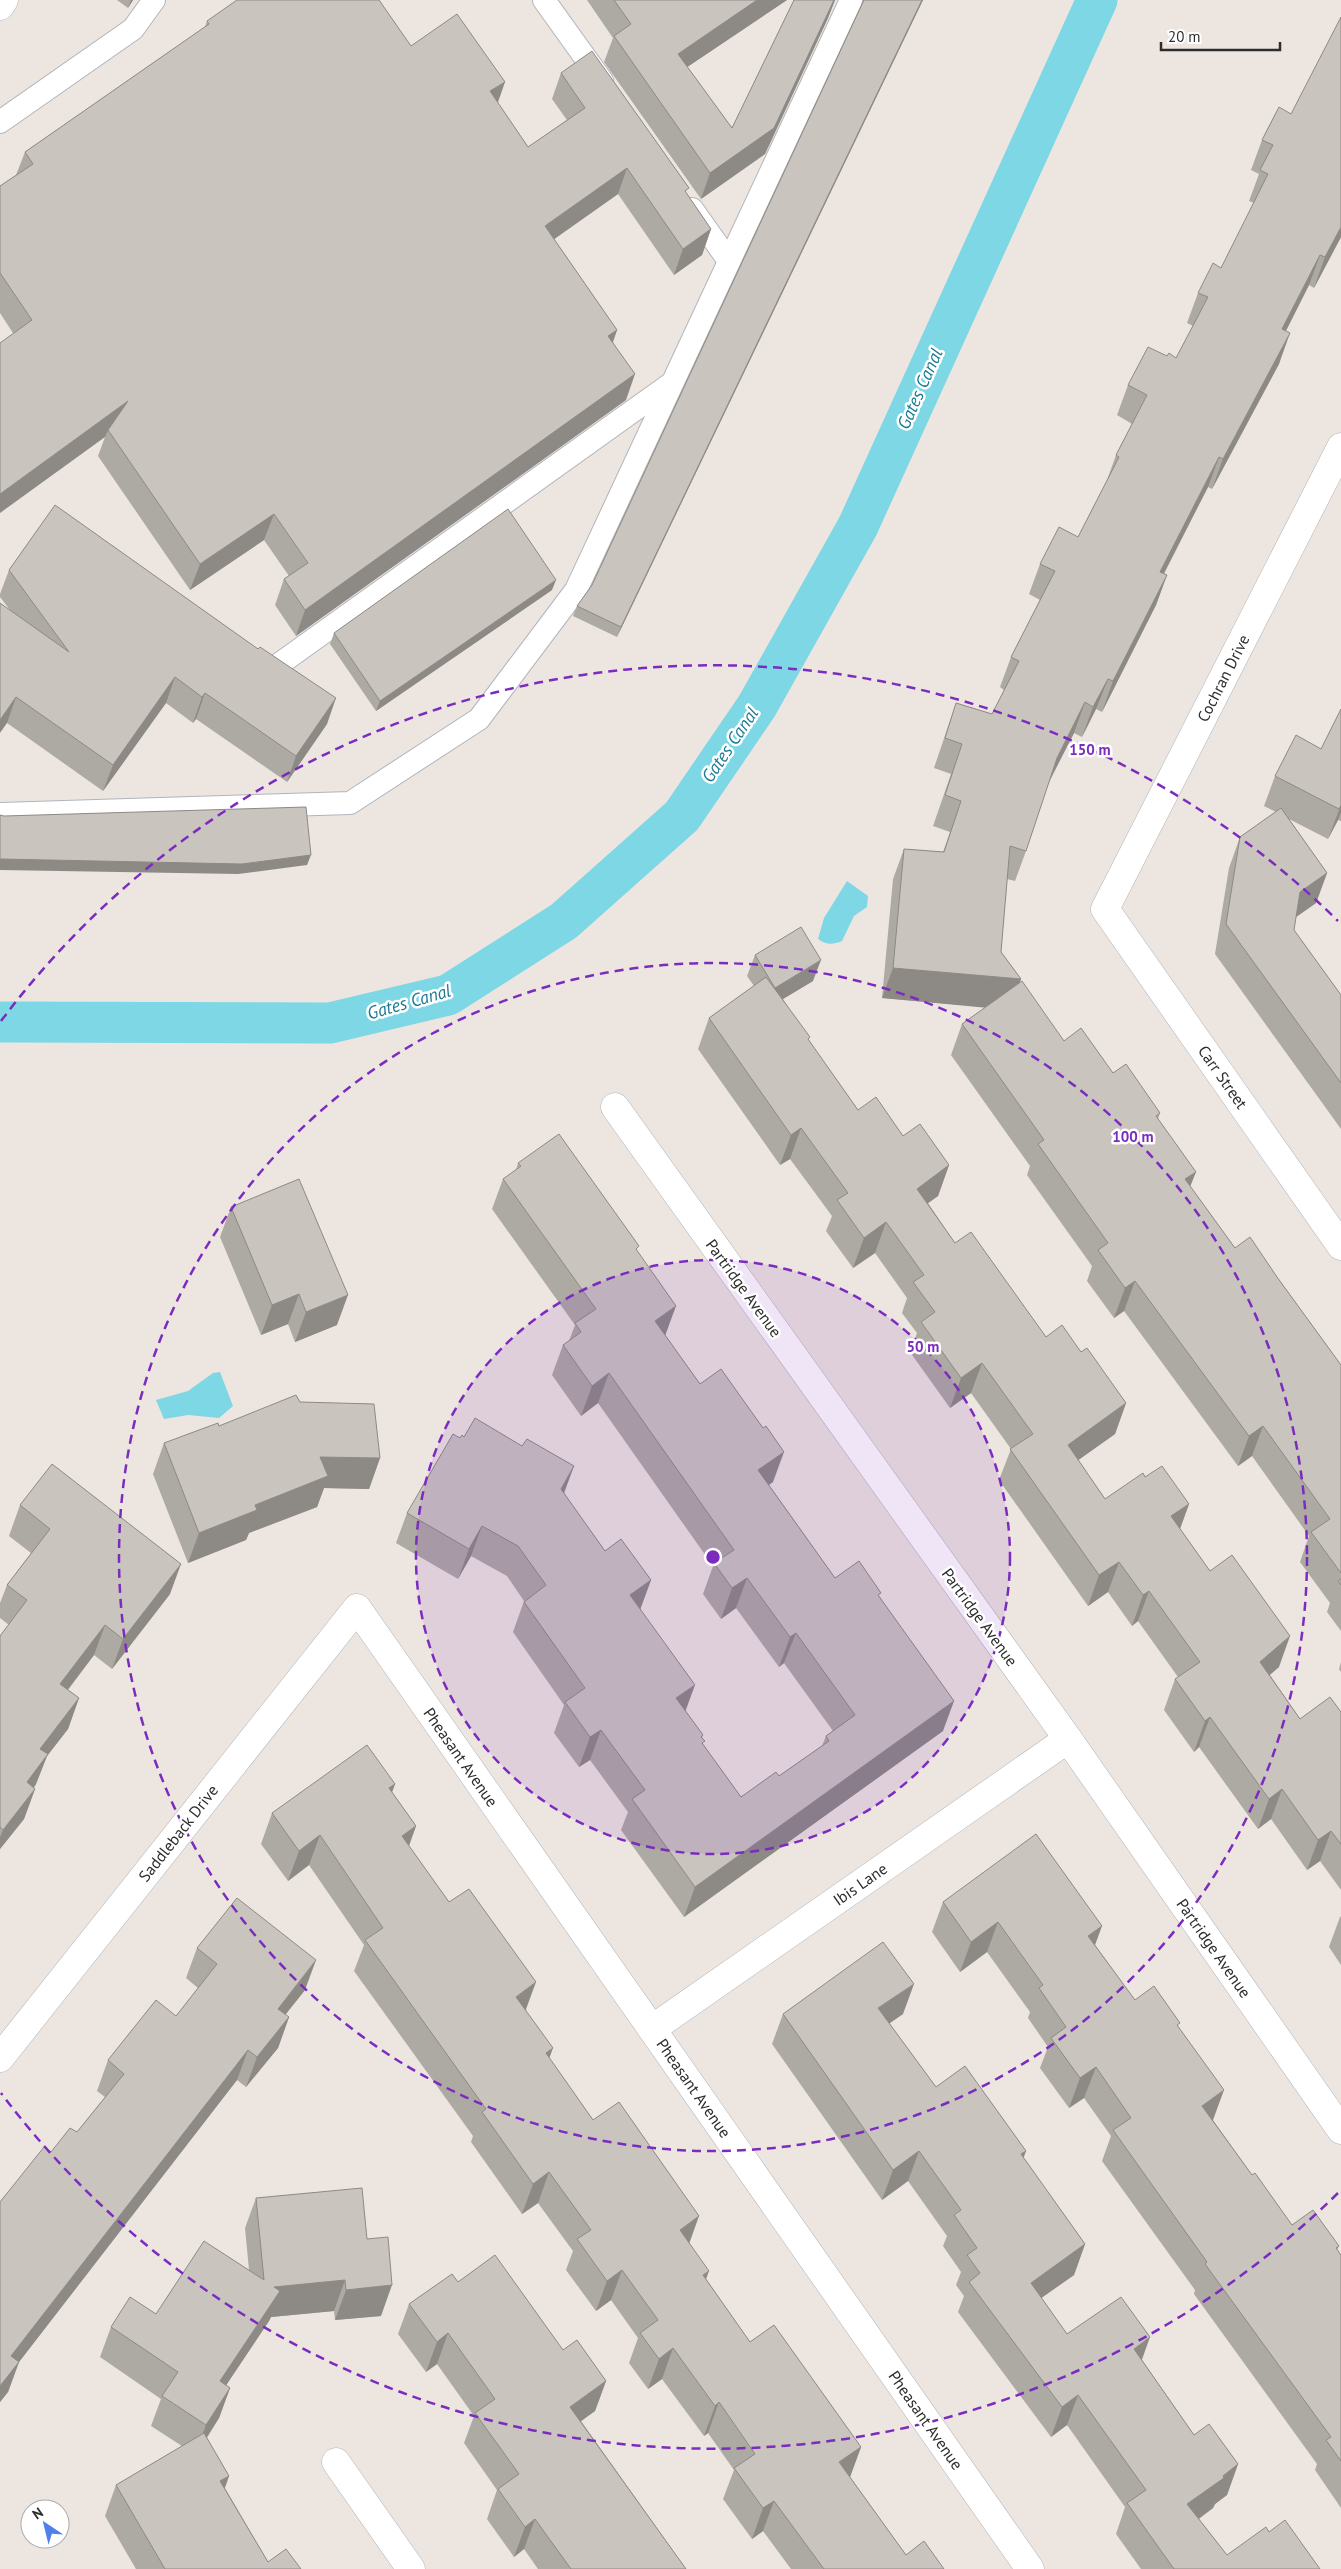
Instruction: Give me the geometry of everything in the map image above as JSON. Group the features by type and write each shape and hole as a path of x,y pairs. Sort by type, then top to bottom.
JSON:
{"street":[{"path":"0,6 4,0"},
{"name":"Cochran Drive","path":"1105,909 1341,448"},
{"name":"Carr Street","path":"1105,909 1341,1246"},
{"name":"Partridge Avenue","path":"615,1107 1068,1739 1341,2130"},
{"name":"Pheasant Avenue","path":"357,1608 1030,2569"},
{"name":"Saddleback Drive","path":"0,2058 357,1608"},
{"name":"Ibis Lane","path":"652,2029 1068,1739"},
{"path":"336,2462 411,2569"}],"lane":[{"path":"0,122 133,28 154,0"},
{"path":"544,0 612,96"},
{"path":"0,814 350,803 480,718 576,590 851,0"},
{"path":"679,190 729,261"},
{"path":"278,665 673,383"}],"water":[{"path":"847,881 868,896 867,907 854,916 842,941 832,944 824,942 818,939 824,918"},
{"path":"220,1372 233,1406 219,1418 188,1415 164,1419 156,1400 188,1391 213,1373"}],"building":[{"path":"237,0 379,0 411,46 457,14 505,82 490,91 528,147 585,108 561,73 592,51 689,188 685,191 711,229 683,249 627,168 545,226 617,330 608,336 635,374 305,610 284,579 308,563 274,514 200,564 108,430 128,401 0,494 0,343 32,320 0,273 0,186 33,164 25,152 209,24 207,21"},
{"path":"614,0 757,0 678,54 732,128 794,0 834,0 774,128 710,173 614,36 631,24"},
{"path":"864,0 922,0 621,627 577,606 592,585"},
{"path":"1341,17 1341,227 1325,257 1320,255 1282,329 1290,333 1223,459 1219,457 1160,572 1167,575 1113,681 1108,679 1093,707 1085,702 1057,758 1026,851 1010,846 1001,952 1021,979 893,968 904,849 944,852 961,801 945,795 962,744 945,738 956,703 992,714 1019,661 1011,657 1055,571 1040,564 1059,527 1078,537 1119,457 1116,455 1147,395 1128,385 1148,347 1167,356 1169,353 1176,358 1208,297 1198,293 1213,263 1221,268 1268,174 1260,170 1273,145 1262,140 1279,107 1291,114"},
{"path":"55,505 258,649 260,647 336,698 296,756 205,693 202,697 175,677 113,765 16,697 0,720 0,603 69,652 9,570"},
{"path":"508,509 556,580 380,701 334,633"},
{"path":"1341,709 1341,805 1339,809 1275,776 1296,735 1321,749"},
{"path":"306,807 311,855 242,864 0,859 0,815"},
{"path":"1281,808 1327,873 1300,892 1294,930 1341,995 1341,1083 1226,924 1240,837"},
{"path":"801,927 821,960 775,988 755,955"},
{"path":"766,977 810,1037 808,1039 858,1110 876,1097 903,1136 920,1124 949,1165 917,1189 955,1243 971,1232 1046,1337 1062,1325 1081,1352 1087,1348 1126,1403 1068,1445 1105,1499 1143,1473 1145,1477 1162,1466 1189,1504 1171,1516 1210,1571 1232,1555 1290,1636 1260,1662 1300,1719 1330,1697 1341,1712 1341,1844 1331,1831 1318,1840 1282,1789 1269,1799 1210,1717 1205,1721 1175,1679 1200,1662 1149,1591 1143,1595 1119,1562 1099,1575 1010,1449 1033,1434 982,1363 961,1378 921,1322 935,1312 913,1282 924,1275 886,1222 864,1238 837,1200 848,1193 801,1128 791,1135 709,1018"},
{"path":"1022,981 1064,1041 1081,1028 1113,1073 1126,1064 1160,1113 1156,1116 1196,1172 1185,1179 1235,1248 1250,1237 1341,1365 1341,1573 1311,1532 1330,1519 1263,1426 1249,1436 1135,1281 1125,1288 1098,1250 1108,1243 1038,1144 1044,1140 962,1024"},
{"path":"559,1134 639,1246 636,1249 676,1306 655,1321 700,1384 721,1369 763,1428 766,1426 784,1452 758,1470 835,1578 859,1561 881,1593 878,1595 954,1701 695,1887 632,1799 645,1790 601,1730 590,1737 565,1702 585,1688 524,1602 546,1585 518,1546 482,1526 469,1549 407,1513 453,1434 460,1438 462,1435 464,1437 475,1418 522,1446 527,1439 574,1466 561,1489 605,1551 621,1539 651,1580 630,1595 695,1685 676,1698 703,1735 701,1737 705,1741 702,1743 741,1797 776,1772 779,1776 829,1741 826,1736 855,1715 796,1633 790,1637 747,1578 732,1588 714,1563 734,1550 609,1373 592,1386 563,1345 581,1332 575,1323 596,1309 503,1179 521,1166 518,1163"},
{"path":"299,1179 348,1295 306,1312 299,1294 272,1305 231,1207"},
{"path":"296,1395 300,1402 374,1404 380,1458 320,1457 328,1476 255,1505 257,1510 199,1533 164,1443 218,1423 219,1426"},
{"path":"52,1464 181,1564 123,1639 105,1625 60,1684 79,1698 40,1749 48,1754 27,1782 35,1789 3,1830 0,1827 0,1636 27,1600 7,1585 50,1529 20,1505"},
{"path":"367,1745 395,1784 389,1788 416,1826 402,1836 449,1902 469,1889 536,1982 516,1997 553,2048 546,2053 593,2120 619,2102 699,2216 680,2230 709,2271 703,2275 750,2342 774,2325 861,2447 839,2462 906,2555 924,2541 944,2569 824,2569 774,2501 763,2508 734,2468 755,2454 719,2402 715,2406 673,2348 659,2359 640,2333 658,2320 622,2270 607,2281 577,2239 591,2230 549,2172 533,2184 482,2112 486,2109 365,1940 383,1928 320,1835 299,1851 272,1813"},
{"path":"1036,1834 1102,1926 1088,1936 1135,2000 1154,1986 1180,2023 1177,2025 1224,2090 1202,2106 1252,2175 1255,2173 1292,2225 1313,2210 1339,2246 1336,2248 1341,2255 1341,2461 1326,2440 1331,2437 1205,2264 1207,2262 1113,2130 1131,2118 1096,2067 1080,2078 1051,2038 1066,2027 1039,1988 1043,1985 998,1922 971,1942 943,1902"},
{"path":"237,1898 316,1960 278,2009 289,2017 257,2057 248,2050 11,2356 19,2362 0,2386 0,2202 44,2147 51,2152 70,2128 77,2132 124,2074 108,2060 156,2000 176,2016 217,1964 197,1948"},
{"path":"883,1942 914,1984 878,2008 936,2087 965,2066 1026,2151 1021,2154 1085,2244 1031,2283 1067,2334 1121,2297 1150,2337 1134,2349 1194,2435 1209,2424 1238,2464 1223,2476 1224,2478 1187,2504 1227,2555 1266,2527 1269,2532 1285,2520 1320,2569 1174,2569 1127,2503 1146,2490 1078,2395 1062,2407 969,2282 980,2273 967,2255 977,2248 954,2215 961,2210 919,2151 893,2170 783,2014"},
{"path":"362,2188 367,2239 388,2237 392,2285 346,2290 345,2280 274,2287 280,2291 220,2381 230,2388 206,2425 162,2396 178,2372 111,2327 130,2297 156,2314 204,2241 264,2280 256,2198"},
{"path":"495,2255 563,2350 577,2340 606,2381 570,2407 686,2569 571,2569 535,2519 525,2527 498,2489 519,2474 475,2413 495,2399 448,2333 437,2342 409,2304 452,2274 458,2282"},
{"path":"204,2433 229,2476 220,2481 268,2562 286,2549 301,2569 165,2569 116,2485"}],"waterway":[{"name":"Gates Canal","path":"0,1022 330,1023 448,995 564,921 682,816 757,706 858,526 1097,0"}]}
